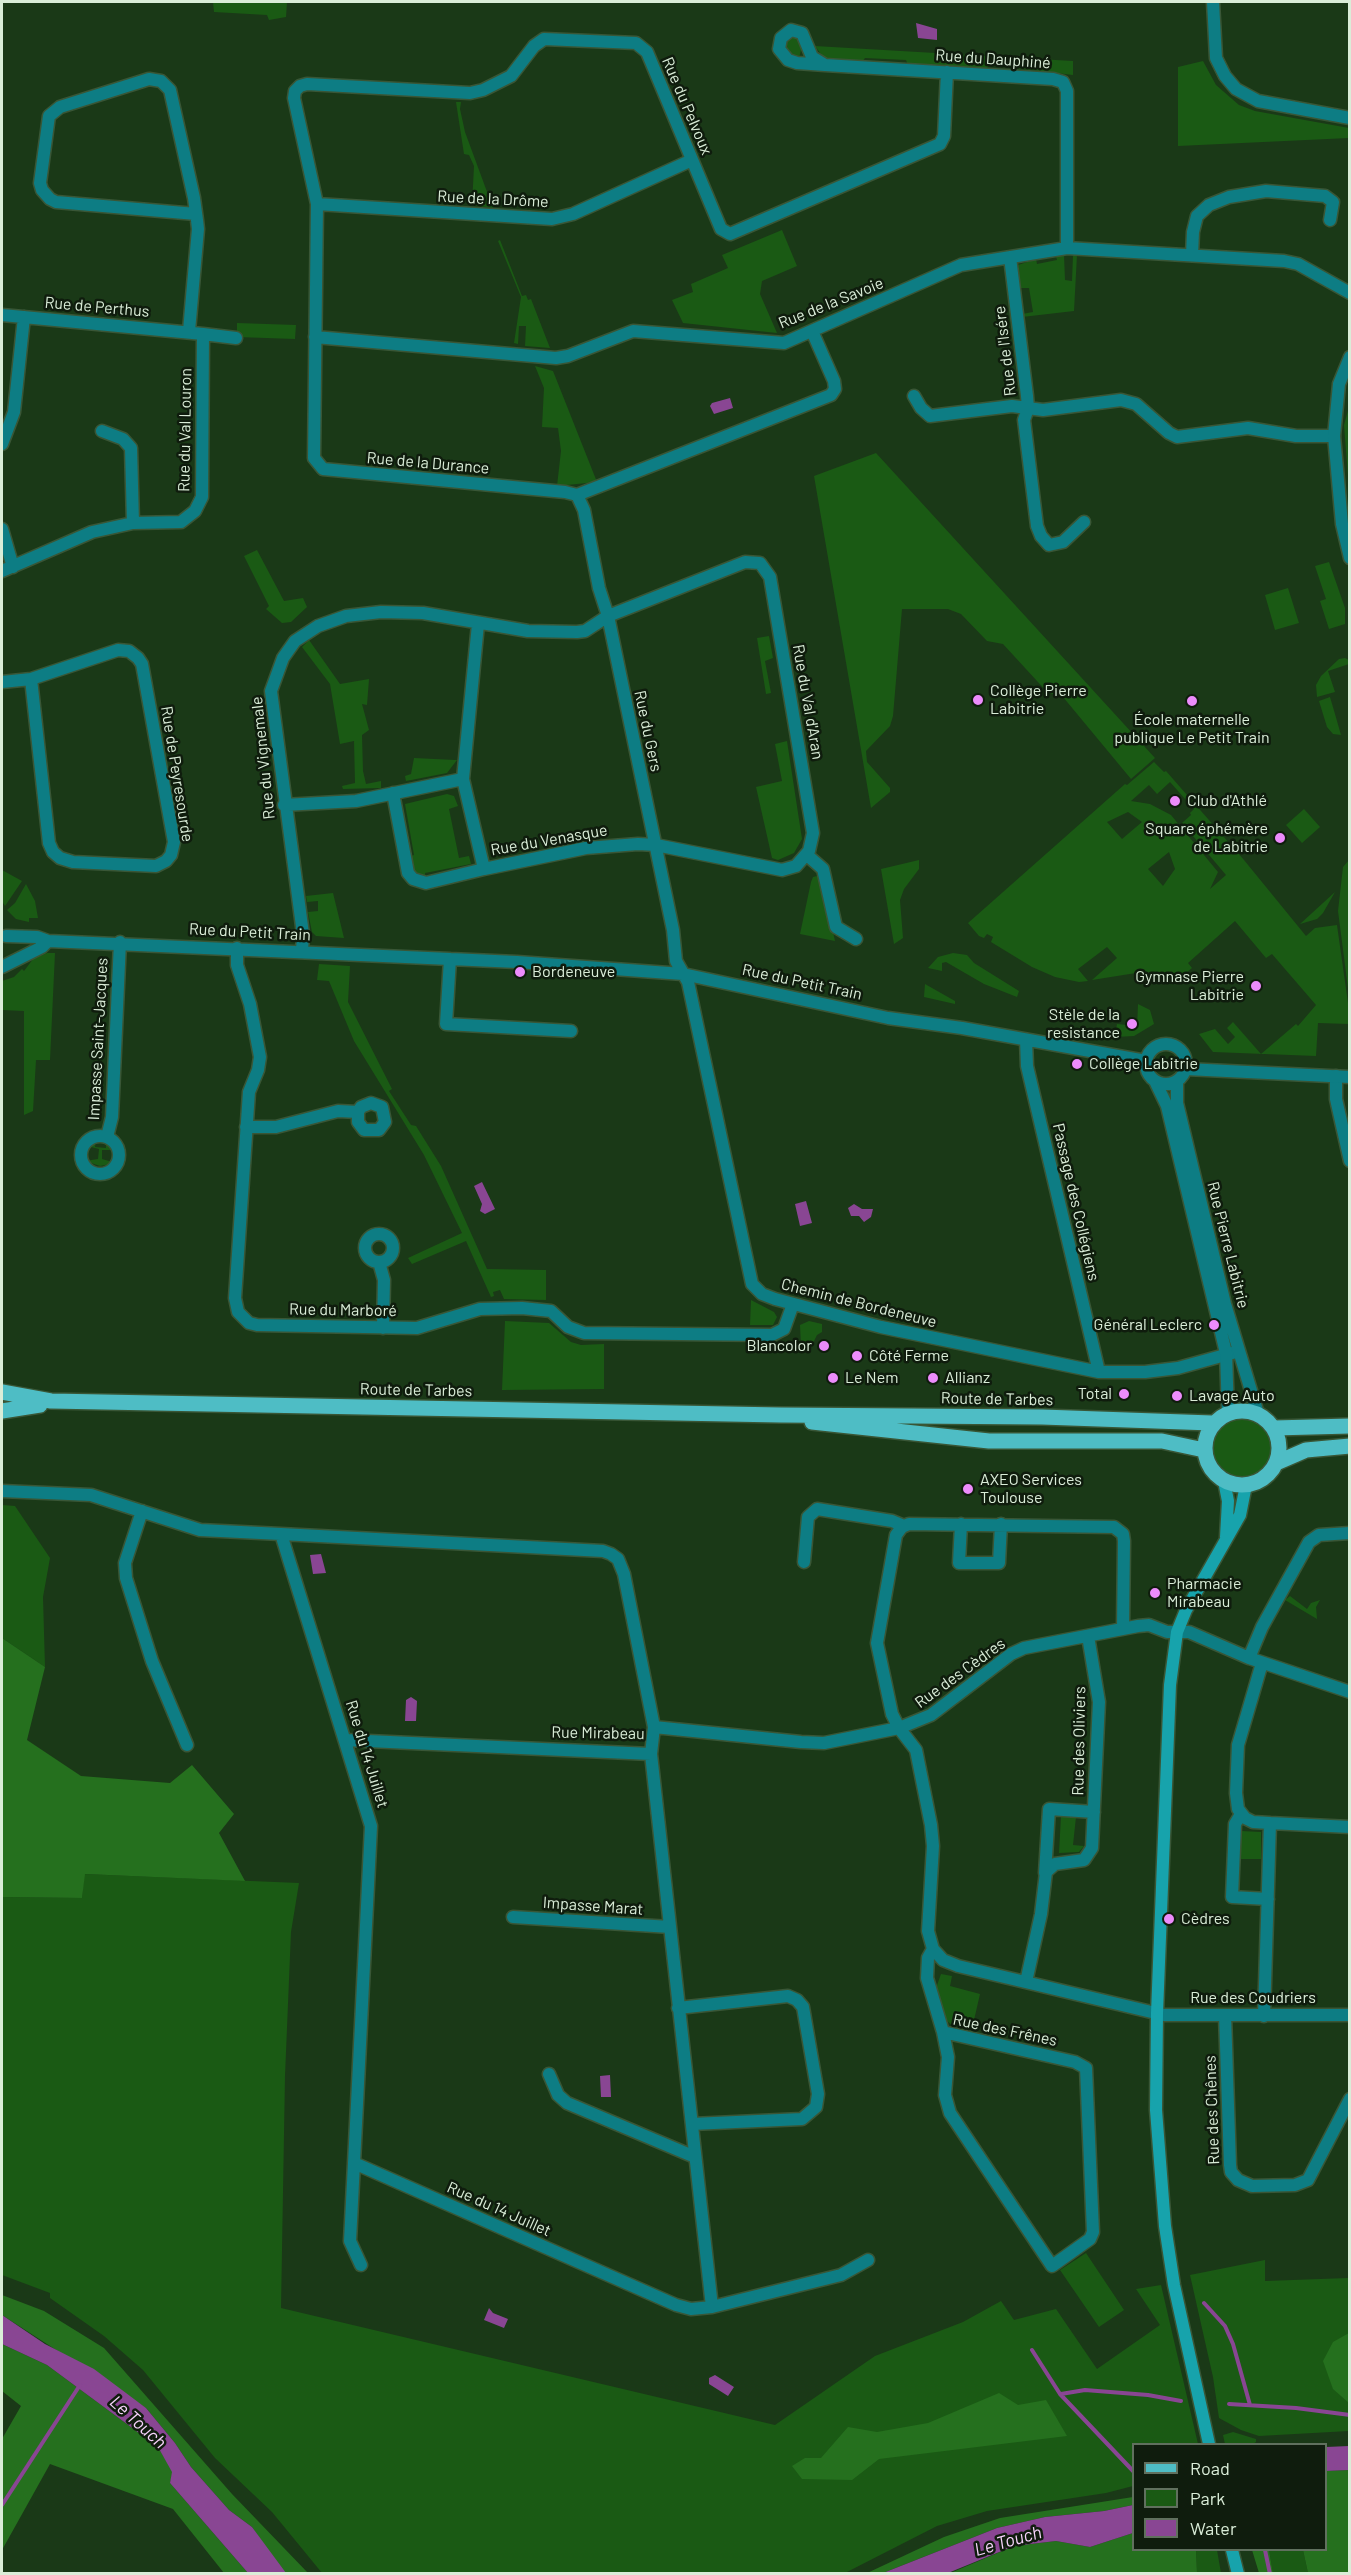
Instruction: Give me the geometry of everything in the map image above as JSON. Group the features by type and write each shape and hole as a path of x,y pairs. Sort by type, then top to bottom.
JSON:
{"main road":[{"name":"Route de Tarbes","path":"2,1392 51,1401 780,1415 1042,1417 1212,1423"},
{"name":"Route de Tarbes","path":"2,1411 51,1401"},
{"path":"1243,1410 1258,1414 1274,1428 1279,1450 1276,1463 1269,1473 1258,1481 1246,1485 1224,1481 1214,1473 1207,1462 1204,1450 1206,1436 1212,1423 1228,1413 1243,1410"},
{"name":"Route de Tarbes","path":"780,1415 833,1426 977,1440 1162,1441 1204,1450"},
{"path":"1274,1428 1350,1426"},
{"path":"1276,1463 1306,1450 1350,1446"},
{"path":"1224,1481 1228,1501 1226,1538"},
{"path":"1209,2443 1174,2285 1165,2226 1156,2110 1156,2013 1170,1685 1177,1632 1240,1515 1246,1485"},
{"path":"1232,2551 1238,2574"}],"street":[{"path":"1213,2 1216,58 1225,76 1236,89 1258,101 1350,118"},
{"name":"Rue du Pelvoux","path":"300,86 307,84 470,93 483,90 511,76 534,46 544,39 633,42 646,52 721,229 725,233 733,233 940,144 944,136 947,72"},
{"name":"Rue du Dauphiné","path":"825,65 1053,79 1065,84 1067,92 1067,248"},
{"path":"196,214 56,202 48,197 40,183 49,116 60,107 149,79 165,83 170,90 196,214 198,245 189,331 236,338"},
{"name":"Rue de la Durance","path":"300,86 294,98 317,204 314,458 323,469 577,495"},
{"name":"Rue de la Drôme","path":"317,204 552,219 573,213 693,160"},
{"path":"1192,255 1193,232 1197,216 1209,205 1229,197 1266,191 1325,196 1333,202 1330,220"},
{"name":"Rue de la Savoie","path":"315,337 556,358 633,331 783,343 961,265 1067,248 1290,262 1350,293"},
{"name":"Rue de l'Isére","path":"1010,257 1028,408 1044,410 1121,400 1136,404 1169,434 1177,436 1248,428 1296,436 1334,436"},
{"name":"Rue de Perthus","path":"2,315 189,331"},
{"path":"2,444 14,412 24,317"},
{"path":"577,495 831,395 835,389 834,381 812,331"},
{"name":"Rue du Val Louron","path":"7,569 92,532 133,523 181,522 192,514 201,501 202,334"},
{"path":"1350,357 1339,384 1334,436 1342,524 1350,558"},
{"path":"914,396 921,408 930,416 1012,406 1028,408 1024,420 1037,526 1041,536 1049,545 1063,542 1084,522"},
{"path":"102,431 123,439 131,448 133,523"},
{"name":"Rue du Gers","path":"577,495 586,518 599,588 608,616 673,930 676,961 684,974"},
{"path":"2,529 7,569"},
{"name":"Rue du Val d'Aran","path":"608,616 745,561 754,560 765,567 770,577 813,833 807,855"},
{"name":"Rue du Vignemale","path":"302,951 303,934 284,805 271,691 283,658 295,641 318,626 365,613 423,613 528,631 577,632 585,631 608,616"},
{"name":"Rue du Venasque","path":"478,624 464,779 484,869"},
{"name":"Rue de Peyresourde","path":"2,682 32,679 118,650 129,651 140,660 174,842 171,855 163,863 156,866 73,861 60,858 52,852 49,843 32,679"},
{"path":"284,805 357,801 464,779"},
{"name":"Rue du Venasque","path":"393,793 408,873 413,879 426,883 586,848 656,845"},
{"path":"656,845 778,870 792,868 807,855 823,869 836,927 856,939"},
{"path":"3,935 16,948 7,963"},
{"name":"Rue du Petit Train","path":"3,935 37,937 48,941 120,942 302,951 684,974 888,1018 1146,1061"},
{"path":"7,963 42,947 48,941"},
{"name":"Impasse Saint-Jacques","path":"107,1137 112,1117 120,942"},
{"name":"Rue du Marboré","path":"237,948 237,964 250,1004 260,1057 258,1070 249,1089 235,1298 239,1315 257,1325 383,1328 427,1326 480,1309 498,1308 547,1310 557,1315 568,1327 584,1333 772,1335 784,1329 793,1304"},
{"path":"450,959 446,1024 571,1031"},
{"name":"Chemin de Bordeneuve","path":"684,974 688,982 748,1273 752,1284 762,1294 890,1329 1099,1372 1145,1372 1178,1368 1239,1351"},
{"name":"Passage des Collégiens","path":"1026,1040 1027,1066 1099,1372"},
{"path":"1168,1043 1175,1045 1185,1055 1186,1069 1177,1082 1162,1084 1149,1076 1146,1061 1151,1050 1168,1043"},
{"path":"1186,1069 1350,1077"},
{"path":"1336,1076 1336,1100 1350,1161"},
{"name":"Rue Pierre Labitrie","path":"1155,1081 1167,1106 1226,1353 1228,1413"},
{"name":"Rue Pierre Labitrie","path":"1177,1082 1180,1114 1225,1304 1258,1414"},
{"path":"246,1127 276,1127 338,1111 358,1112"},
{"path":"379,1262 384,1280 383,1328"},
{"path":"2,1491 91,1496 142,1510 200,1530 603,1551 618,1558 624,1574 654,1727"},
{"path":"804,1562 808,1517 817,1509 892,1521 904,1526 916,1523 1108,1526 1120,1531 1124,1541 1123,1629"},
{"path":"142,1510 125,1563 126,1578 152,1661 187,1745"},
{"path":"961,1524 959,1563 999,1563 1000,1524"},
{"path":"904,1526 895,1539 877,1647 892,1714 899,1728 916,1750 931,1825 933,1846 928,1931 933,1949 943,1960 953,1965 1156,2013"},
{"path":"1249,1658 1262,1628 1309,1542 1319,1535 1350,1533"},
{"name":"Rue du 14 Juillet","path":"281,1534 371,1826 354,2163 676,2305 691,2309 712,2307 840,2275 868,2260"},
{"name":"Rue des Cèdres","path":"899,1728 926,1719 1011,1654 1149,1625 1167,1632 1177,1632"},
{"path":"1177,1632 1189,1632 1249,1658 1350,1692"},
{"name":"Rue des Oliviers","path":"1045,1875 1048,1868 1055,1864 1080,1862 1089,1856 1092,1848 1099,1702 1088,1636"},
{"path":"1262,1662 1238,1744 1236,1799 1241,1814 1253,1822 1350,1827"},
{"name":"Rue Mirabeau","path":"346,1740 651,1754 654,1727 801,1743 824,1743 899,1728"},
{"path":"651,1754 712,2307"},
{"name":"Rue des Oliviers","path":"1026,1982 1041,1914 1049,1809 1094,1812"},
{"path":"1241,1814 1235,1824 1232,1897 1268,1899"},
{"path":"1264,2016 1270,1823"},
{"name":"Impasse Marat","path":"513,1917 670,1927"},
{"path":"933,1949 928,1958 927,1978 943,2032"},
{"path":"678,2008 788,1996 798,2000 803,2007 818,2094 816,2107 802,2119 692,2124"},
{"name":"Rue des Coudriers","path":"1156,2013 1264,2016 1350,2014"},
{"name":"Rue des Chênes","path":"1225,2015 1230,2165 1231,2172 1238,2180 1252,2186 1295,2185 1308,2180 1350,2099"},
{"name":"Rue des Frênes","path":"943,2032 1075,2062 1086,2068 1093,2232 1088,2241 1052,2265 950,2113 945,2095 948,2057 943,2032"},
{"path":"549,2074 558,2096 567,2103 695,2157"},
{"path":"354,2163 350,2241 360,2265"}],"green space":[{"path":"213,2 287,2 286,17 269,20 267,15 214,12"},
{"path":"796,36 802,46 799,58 786,51 784,40"},
{"path":"815,46 1073,61 1073,75 989,65 986,70 908,65 906,60 865,58 862,62 825,60"},
{"path":"1203,61 1216,85 1239,105 1255,111 1349,128 1349,138 1178,146 1178,67"},
{"path":"456,102 461,102 460,109 465,132 493,208 472,205 474,166 469,155 464,154"},
{"path":"782,230 797,266 762,281 760,294 777,333 683,323 672,300 693,292 691,284 728,268 722,255"},
{"path":"500,240 522,296 526,295 528,300 531,299 550,348 525,346 526,326 519,326 518,344 514,343 521,297 498,241"},
{"path":"1064,255 1065,280 1072,281 1073,255 1077,255 1074,311 1022,317 1022,314 1033,312 1029,288 1019,288 1018,265 1036,259 1037,264 1057,260 1056,256"},
{"path":"237,323 296,325 295,339 237,337"},
{"path":"535,366 553,371 597,482 557,486 561,451 558,428 542,427 544,388"},
{"path":"1350,407 1349,489 1344,425"},
{"path":"876,453 1155,758 1131,779 1063,697 1048,693 1003,644 987,641 961,614 948,609 902,609 893,716 890,726 866,751 867,762 890,788 890,792 871,808 814,476"},
{"path":"257,550 284,601 303,598 307,607 291,622 282,623 266,609 269,606 244,556"},
{"path":"1329,562 1345,608 1345,624 1329,629 1320,601 1326,599 1315,566"},
{"path":"1288,588 1299,623 1275,630 1265,595"},
{"path":"769,636 773,658 765,661 771,693 766,694 757,638"},
{"path":"309,640 340,684 369,679 367,705 362,704 369,730 362,735 363,771 366,784 381,781 381,788 343,789 342,786 355,783 354,741 340,744 330,684 302,647"},
{"path":"1339,659 1349,660 1349,664 1328,671 1335,692 1317,697 1316,685 1321,676"},
{"path":"1330,697 1341,735 1333,734 1327,727 1319,701"},
{"path":"787,741 802,839 794,853 778,860 772,858 756,787 782,781 775,744"},
{"path":"414,758 457,760 447,773 406,781 405,776 411,774"},
{"path":"1154,762 1164,772 1166,771 1244,860 1306,936 1315,928 1337,925 1349,1010 1350,1039 1349,1040 1349,1024 1318,1023 1316,1056 1261,1054 1296,1024 1298,1026 1316,1005 1272,954 1266,958 1235,921 1188,963 1192,968 1172,985 1167,981 1163,983 1136,973 1092,980 1117,958 1107,947 1078,969 1088,981 1079,982 1055,977 1032,967 991,942 993,937 987,934 984,938 979,936 968,923 1125,784 1127,785","holes":["1170,782 1194,809 1182,823 1226,875 1210,889 1218,872 1171,815 1150,804 1131,801 1149,785 1157,794","1128,812 1142,822 1122,839 1107,822","1169,852 1175,869 1163,886 1148,869"]},
{"path":"447,794 454,796 458,806 449,809 459,858 469,856 471,864 425,873 425,878 418,877 413,871 410,856 414,855 405,804"},
{"path":"1304,809 1320,827 1302,843 1286,825"},
{"path":"919,860 919,869 904,889 900,900 903,938 894,944 881,869"},
{"path":"1349,860 1349,996 1338,911 1343,867"},
{"path":"2,870 22,881 5,906 2,901"},
{"path":"813,877 821,877 835,941 800,934 811,882"},
{"path":"26,884 35,901 38,918 29,918 29,922 16,919 7,910 15,903"},
{"path":"1335,892 1317,919 1300,924"},
{"path":"333,893 344,938 316,936 312,932 308,912 318,911 318,901 307,902 306,896"},
{"path":"47,953 55,953 50,1060 36,1060 33,1111 24,1115 24,1011 2,1010 2,981 14,977 22,969 24,971 33,959"},
{"path":"953,953 967,955 974,963 1019,991 1017,997 984,984 946,962 942,963 942,971 928,968 938,957"},
{"path":"319,964 350,966 348,1002 392,1089 389,1091 411,1125 416,1126 441,1166 487,1269 546,1270 546,1300 504,1299 500,1290 493,1292 494,1296 491,1297 466,1241 412,1264 408,1258 462,1233 424,1155 354,1041 329,981 317,980"},
{"path":"925,984 955,1001 955,1004 924,997"},
{"path":"1138,1004 1150,1010 1154,1024 1134,1036 1115,1037 1117,1024 1127,1025 1132,1030 1137,1028"},
{"path":"1233,1022 1261,1054 1213,1052 1199,1034 1215,1029 1228,1044 1235,1037 1227,1028"},
{"path":"96,1139 95,1147 106,1148 106,1140 113,1144 114,1150 102,1150 102,1159 116,1163 100,1166 85,1161 98,1159 99,1149 87,1146"},
{"path":"751,1300 774,1312 777,1317 773,1325 750,1325"},
{"path":"505,1321 549,1323 571,1342 581,1345 604,1344 604,1389 502,1390"},
{"path":"809,1321 822,1324 822,1332 817,1335 811,1347 801,1347 800,1325"},
{"path":"1241,1418 1263,1427 1272,1449 1263,1471 1241,1480 1219,1471 1210,1449 1219,1427"},
{"path":"2,1505 15,1506 50,1558 43,1597 45,1667 2,1638"},
{"path":"1290,1596 1307,1609 1311,1603 1320,1600 1316,1607 1317,1619 1285,1600"},
{"path":"2,1638 45,1667 27,1740 81,1776 170,1783 192,1765 234,1814 219,1833 245,1881 85,1874 82,1898 2,1897"},
{"path":"1061,1816 1076,1817 1073,1845 1084,1846 1079,1852 1059,1853"},
{"path":"1241,1831 1261,1832 1261,1859 1237,1859"},
{"path":"84,1874 299,1883 291,1932 285,2076 281,2308 775,2425 875,2356 963,2322 1001,2301 1014,2320 1056,2309 1097,2369 1160,2325 1136,2289 1161,2285 1198,2443 1132,2443 1132,2486 1106,2493 987,2511 937,2526 845,2573 322,2573 272,2512 215,2458 143,2370 104,2336 50,2298 50,2293 2,2275 2,1897 82,1898"},
{"path":"941,1974 952,1976 950,1986 980,1994 974,2020 958,2017 954,2027 946,2020 936,1988"},
{"path":"1086,2253 1124,2310 1099,2327 1060,2270"},
{"path":"1349,2255 1349,2431 1259,2436 1241,2430 1219,2418 1213,2377 1190,2275 1265,2260 1265,2281 1348,2278"},
{"path":"2,2295 44,2311 104,2348 232,2494 308,2573 286,2573 279,2568 252,2527 229,2510 191,2467 175,2443 146,2408 2,2315"},
{"path":"1349,2333 1349,2403 1333,2389 1323,2361 1333,2342"},
{"path":"2,2344 47,2365 158,2447 173,2472 170,2483 248,2573 224,2573 173,2509 50,2464 2,2550 2,2439 21,2406 2,2391"},
{"path":"999,2393 1018,2405 1046,2400 1067,2436 879,2459 852,2480 802,2479 792,2466 805,2458 821,2458 848,2427 877,2432 928,2423"},
{"path":"1233,2432 1256,2439 1256,2442 1225,2443 1223,2435"},
{"path":"1349,2470 1349,2573 1308,2573 1303,2551 1327,2551 1327,2471"},
{"path":"1132,2497 1132,2505 1104,2511 1045,2517 997,2528 883,2573 865,2574 944,2537 1000,2518"},
{"path":"1132,2533 1132,2551 1196,2551 1197,2573 948,2574 1014,2546 1056,2541 1090,2547"},
{"path":"1196,2551 1217,2551 1221,2573 1197,2573"},
{"path":"1252,2551 1269,2551 1273,2573 1259,2573"},
{"path":"1269,2551 1303,2551 1308,2573 1273,2573"}],"water":[{"path":"916,23 937,29 937,40 918,38"},
{"path":"730,398 733,408 714,414 710,406 712,403"},
{"path":"482,1182 495,1209 485,1214 480,1211 482,1204 474,1186"},
{"path":"806,1201 812,1223 800,1226 795,1204"},
{"path":"854,1204 862,1209 873,1209 871,1217 864,1222 859,1216 851,1216 848,1208"},
{"path":"321,1554 326,1573 313,1574 310,1555"},
{"path":"411,1697 417,1701 416,1721 405,1721 406,1700"},
{"path":"610,2075 611,2097 601,2097 600,2076"},
{"path":"489,2308 493,2313 508,2319 504,2328 484,2320"},
{"name":"Le Touch","path":"2,2315 45,2344 94,2369 146,2408 175,2443 191,2467 229,2510 252,2527 286,2573 248,2573 170,2483 172,2472 158,2447 47,2365 2,2344"},
{"path":"715,2375 734,2387 728,2396 709,2384 709,2378"},
{"path":"1349,2446 1349,2470 1327,2471 1327,2447"},
{"name":"Le Touch","path":"1132,2505 1132,2533 1090,2547 1056,2541 1014,2546 948,2573 883,2573 997,2528 1045,2517 1104,2511"}],"waterway":[{"path":"1204,2303 1225,2326 1233,2344 1250,2405"},
{"path":"1032,2350 1060,2394 1132,2470"},
{"path":"2,2505 80,2385"},
{"path":"1061,2394 1085,2390 1148,2395 1181,2401"},
{"path":"1229,2404 1296,2408 1350,2415"},
{"path":"1265,2551 1270,2574"}],"place":[{"name":"Collège Pierre Labitrie","path":"978,700"},
{"name":"École maternelle publique Le Petit Train","path":"1192,701"},
{"name":"Club d'Athlé","path":"1175,801"},
{"name":"Square éphémère de Labitrie","path":"1280,838"},
{"name":"Bordeneuve","path":"520,972"},
{"name":"Gymnase Pierre Labitrie","path":"1256,986"},
{"name":"Stèle de la resistance","path":"1132,1024"},
{"name":"Collège Labitrie","path":"1077,1064"},
{"name":"Général Leclerc","path":"1214,1325"},
{"name":"Blancolor","path":"824,1346"},
{"name":"Côté Ferme","path":"857,1356"},
{"name":"Le Nem","path":"833,1378"},
{"name":"Allianz","path":"933,1378"},
{"name":"Total","path":"1124,1394"},
{"name":"Lavage Auto","path":"1177,1396"},
{"name":"AXEO Services Toulouse","path":"968,1489"},
{"name":"Pharmacie Mirabeau","path":"1155,1593"},
{"name":"Cèdres","path":"1169,1919"}]}
